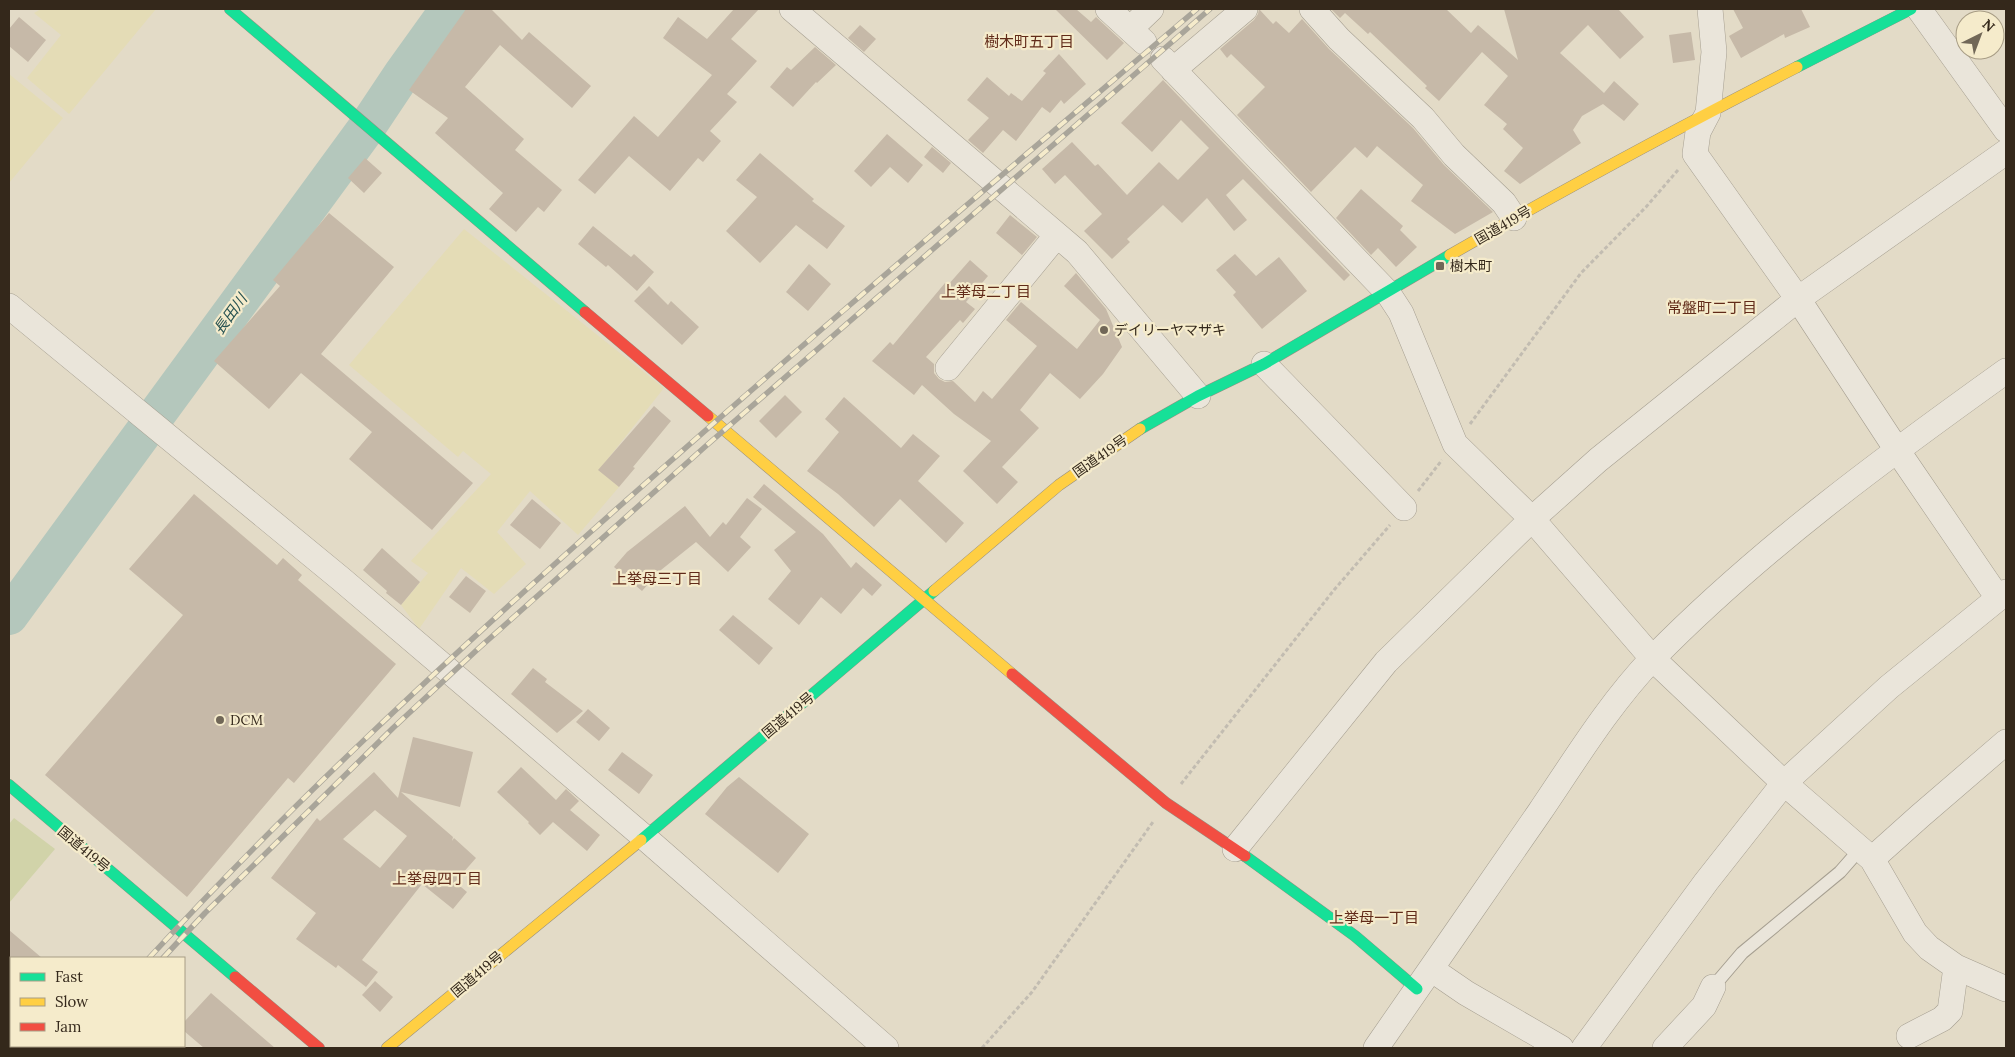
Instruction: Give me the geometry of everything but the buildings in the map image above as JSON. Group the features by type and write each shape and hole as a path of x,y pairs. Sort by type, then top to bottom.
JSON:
{"main road":[{"path":"230,9 924,600 1166,803 1235,849 1355,936 1417,990"},
{"name":"国道419号","path":"388,1048 644,837 1059,485 1132,434 1198,396 1264,364 1514,218 1708,114 1911,9"},
{"name":"国道419号","path":"9,785 319,1048"}],"street":[{"path":"792,9 1078,252 1198,396"},
{"path":"1108,9 1137,36 1151,9"},
{"path":"1246,9 1168,65 1388,293 1401,313 1455,444 1532,519 1652,659 1784,783 1866,854 1915,933 1929,948 1956,967 2006,988"},
{"path":"1312,9 1339,39 1423,118 1454,155 1504,203 1514,218"},
{"path":"1584,1048 1706,882 1784,783 1890,686 2001,602 1896,450 1798,299 1695,154 1698,132 1708,114 1714,52 1710,9"},
{"path":"1919,9 2006,130"},
{"path":"1235,849 1386,662 1532,519 1598,460 1798,299 2006,152"},
{"path":"948,368 1057,235"},
{"path":"9,306 341,579 644,837 886,1048"},
{"path":"1264,364 1404,508"},
{"path":"1376,1048 1605,716 1652,659 1739,578 1800,526 1896,450 2006,371"},
{"path":"1866,854 1920,816 2006,742"},
{"path":"1909,1036 1942,1019 1950,1011 1956,967"},
{"path":"1431,969 1466,993 1561,1048"},
{"path":"1665,1048 1704,1006 1713,987"}],"lane":[{"path":"1713,987 1742,953 1840,872 1866,854"}],"path":[{"path":"982,1048 1032,992 1166,803 1334,590 1404,508 1455,444 1581,274 1646,207 1688,159 1695,154"}],"shaded area":[{"path":"41,9 156,9 69,114 27,78 61,35 34,13"},
{"path":"9,74 63,118 9,183"},
{"path":"464,229 664,388 599,470 619,487 578,535 530,491 497,532 526,564 494,594 461,568 419,629 401,605 428,573 411,561 491,474 463,451 458,457 349,365"}],"green space":[{"path":"14,818 55,849 9,903 9,824"}],"waterway":[{"name":"長田川","path":"9,616 365,130 449,9"}],"railway":[{"path":"150,957 256,846 366,738 536,581 819,332 1197,9"},
{"path":"164,957 205,913 393,728 479,648 707,445 1210,9"}],"traffic: fast":[{"path":"230,9 585,312"},
{"path":"1797,67 1911,9"},
{"path":"1140,429 1198,396 1264,364 1450,255"},
{"path":"641,840 934,591"},
{"path":"9,785 235,977"},
{"path":"1245,856 1355,936 1417,989"}],"traffic: slow":[{"path":"1450,255 1622,159 1797,67"},
{"path":"708,416 1012,674"},
{"path":"934,591 1059,485 1140,429"},
{"path":"387,1048 641,840"}],"traffic: jam":[{"path":"585,312 708,416"},
{"path":"1012,674 1166,803 1245,856"},
{"path":"235,977 319,1048"}],"place":[{"name":"樹木町","path":"1440,266"},
{"name":"デイリーヤマザキ","path":"1104,330"},
{"name":"DCM","path":"220,720"}],"district":[{"name":"樹木町五丁目","path":"1029,41"},
{"name":"上挙母二丁目","path":"986,291"},
{"name":"常盤町二丁目","path":"1712,307"},
{"name":"上挙母三丁目","path":"657,578"},
{"name":"上挙母四丁目","path":"437,878"},
{"name":"上挙母一丁目","path":"1374,917"}]}
